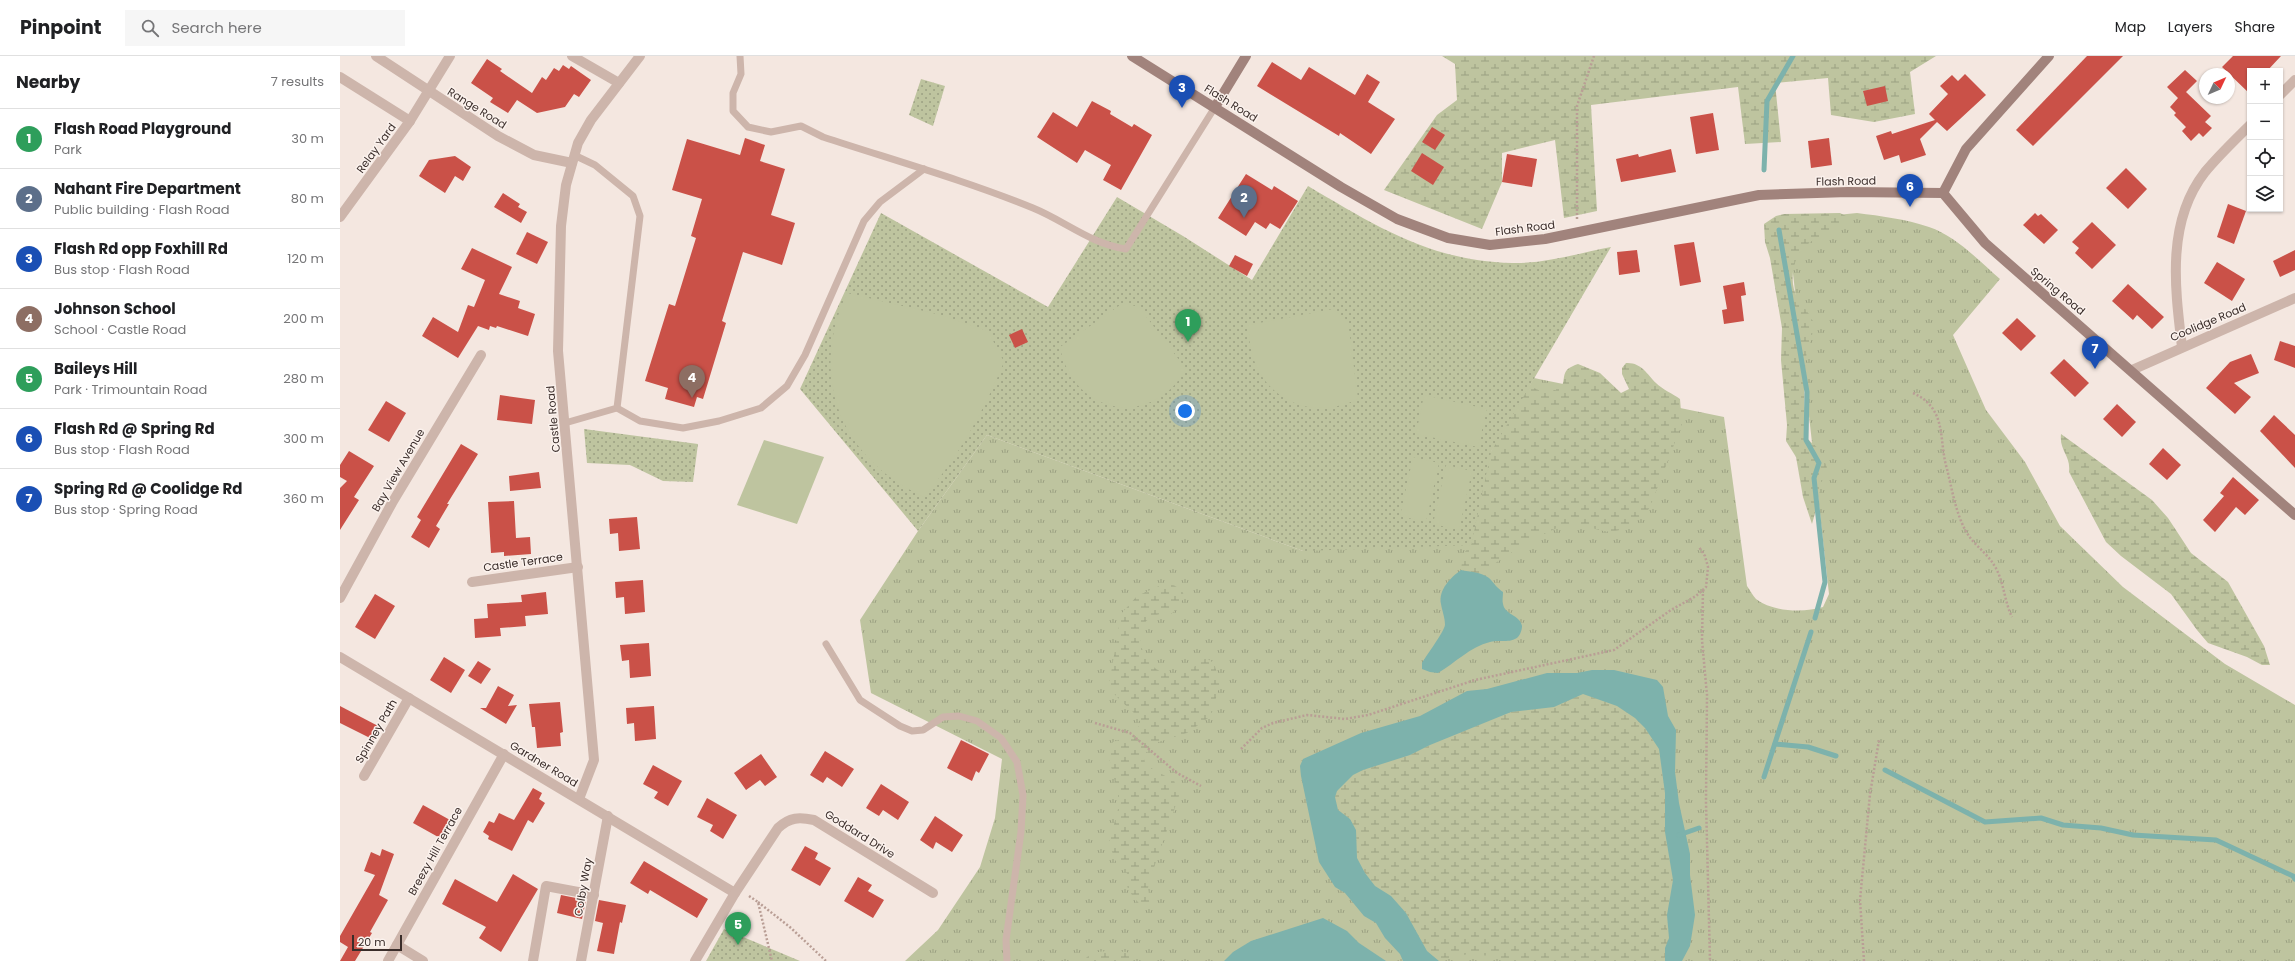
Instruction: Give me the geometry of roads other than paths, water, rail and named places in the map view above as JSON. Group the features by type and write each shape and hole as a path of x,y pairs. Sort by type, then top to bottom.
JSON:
{"main road":[{"name":"Flash Road","path":"1132,56 1342,187 1397,219 1448,238 1490,245 1545,239 1759,195 1848,192 1943,193"},
{"path":"1215,107 1246,56"},
{"path":"1943,193 1966,149 2049,56"},
{"name":"Spring Road","path":"1943,193 1985,243 2132,370 2295,515"}],"street":[{"name":"Range Road","path":"376,56 498,136 534,155 573,159"},
{"name":"Relay Yard","path":"340,217 410,121 450,56"},
{"path":"572,56 620,83"},
{"name":"Castle Road","path":"579,798 594,760 558,351 562,219 573,159 578,142 591,120 640,56"},
{"path":"340,77 410,121"},
{"path":"2283,92 2295,80"},
{"path":"2182,347 2174,273 2178,235 2187,203 2205,173 2247,128"},
{"name":"Coolidge Road","path":"2132,370 2295,298"},
{"name":"Bay View Avenue","path":"340,598 392,503 481,355"},
{"name":"Castle Terrace","path":"472,582 578,567"},
{"name":"Gardner Road","path":"340,657 736,891"},
{"name":"Spinney Path","path":"364,776 409,698"},
{"name":"Breezy Hill Terrace","path":"388,961 504,754"},
{"name":"Colby Way","path":"581,961 608,816"},
{"name":"Goddard Drive","path":"695,961 736,891 778,828 787,820 798,817 814,820 933,893"},
{"path":"533,961 546,886 594,895"},
{"path":"397,945 423,961"}],"lane":[{"path":"740,56 741,74 733,93 733,111 748,127 771,132 801,126 822,137 924,170 1034,209 1107,246 1126,249 1215,107"},
{"path":"573,159 595,165 633,196 640,216 617,408"},
{"path":"565,423 617,408 640,421 683,428 719,421 761,408 787,386 805,355 864,221 880,202 924,170"},
{"path":"826,644 860,700 900,726 912,731 923,730 943,717 959,716 977,721 1001,738 1017,762 1023,795 1021,832 1006,940 1007,961"}],"water":[{"path":"1461,570 1479,573 1486,576 1503,592 1504,608 1521,622 1521,631 1519,636 1515,639 1508,641 1493,641 1483,644 1469,651 1438,673 1430,672 1422,669 1422,663 1445,625 1441,604 1441,594 1449,580"},
{"path":"1592,670 1614,670 1657,680 1663,687 1668,716 1676,730 1675,772 1679,803 1690,854 1690,875 1695,915 1690,946 1682,961 1665,961 1665,948 1669,938 1667,915 1673,880 1665,832 1665,793 1659,749 1645,728 1635,718 1617,706 1583,694 1554,707 1511,712 1430,745 1410,755 1363,770 1353,775 1337,791 1335,797 1338,810 1350,819 1356,830 1357,858 1365,873 1375,886 1391,896 1406,913 1427,951 1439,961 1403,961 1400,954 1385,938 1376,923 1364,916 1345,893 1335,887 1319,862 1301,776 1300,766 1303,759 1361,733 1420,716 1467,691 1487,689 1547,673 1577,673"},
{"path":"1323,918 1347,931 1359,943 1386,961 1224,961 1233,952 1251,941"}],"waterway":[{"path":"1764,170 1767,101 1793,56"},
{"path":"1779,230 1807,392 1806,440 1819,463 1814,478 1825,582 1815,618"},
{"path":"1764,777 1811,632"},
{"path":"1775,744 1808,747 1836,756"},
{"path":"1885,770 1985,822 2041,818 2063,825 2101,828 2133,835 2216,840 2293,876 2295,879"},
{"path":"1679,835 1699,828"}],"place":[{"name":"Flash Rd opp Foxhill Rd","path":"1182,108"},
{"name":"Flash Rd @ Spring Rd","path":"1910,207"},
{"name":"Nahant Fire Department","path":"1244,218"},
{"name":"Flash Road Playground","path":"1188,342"},
{"name":"Spring Rd @ Coolidge Rd","path":"2095,369"},
{"name":"Johnson School","path":"692,398"},
{"name":"Baileys Hill","path":"738,945"}]}
